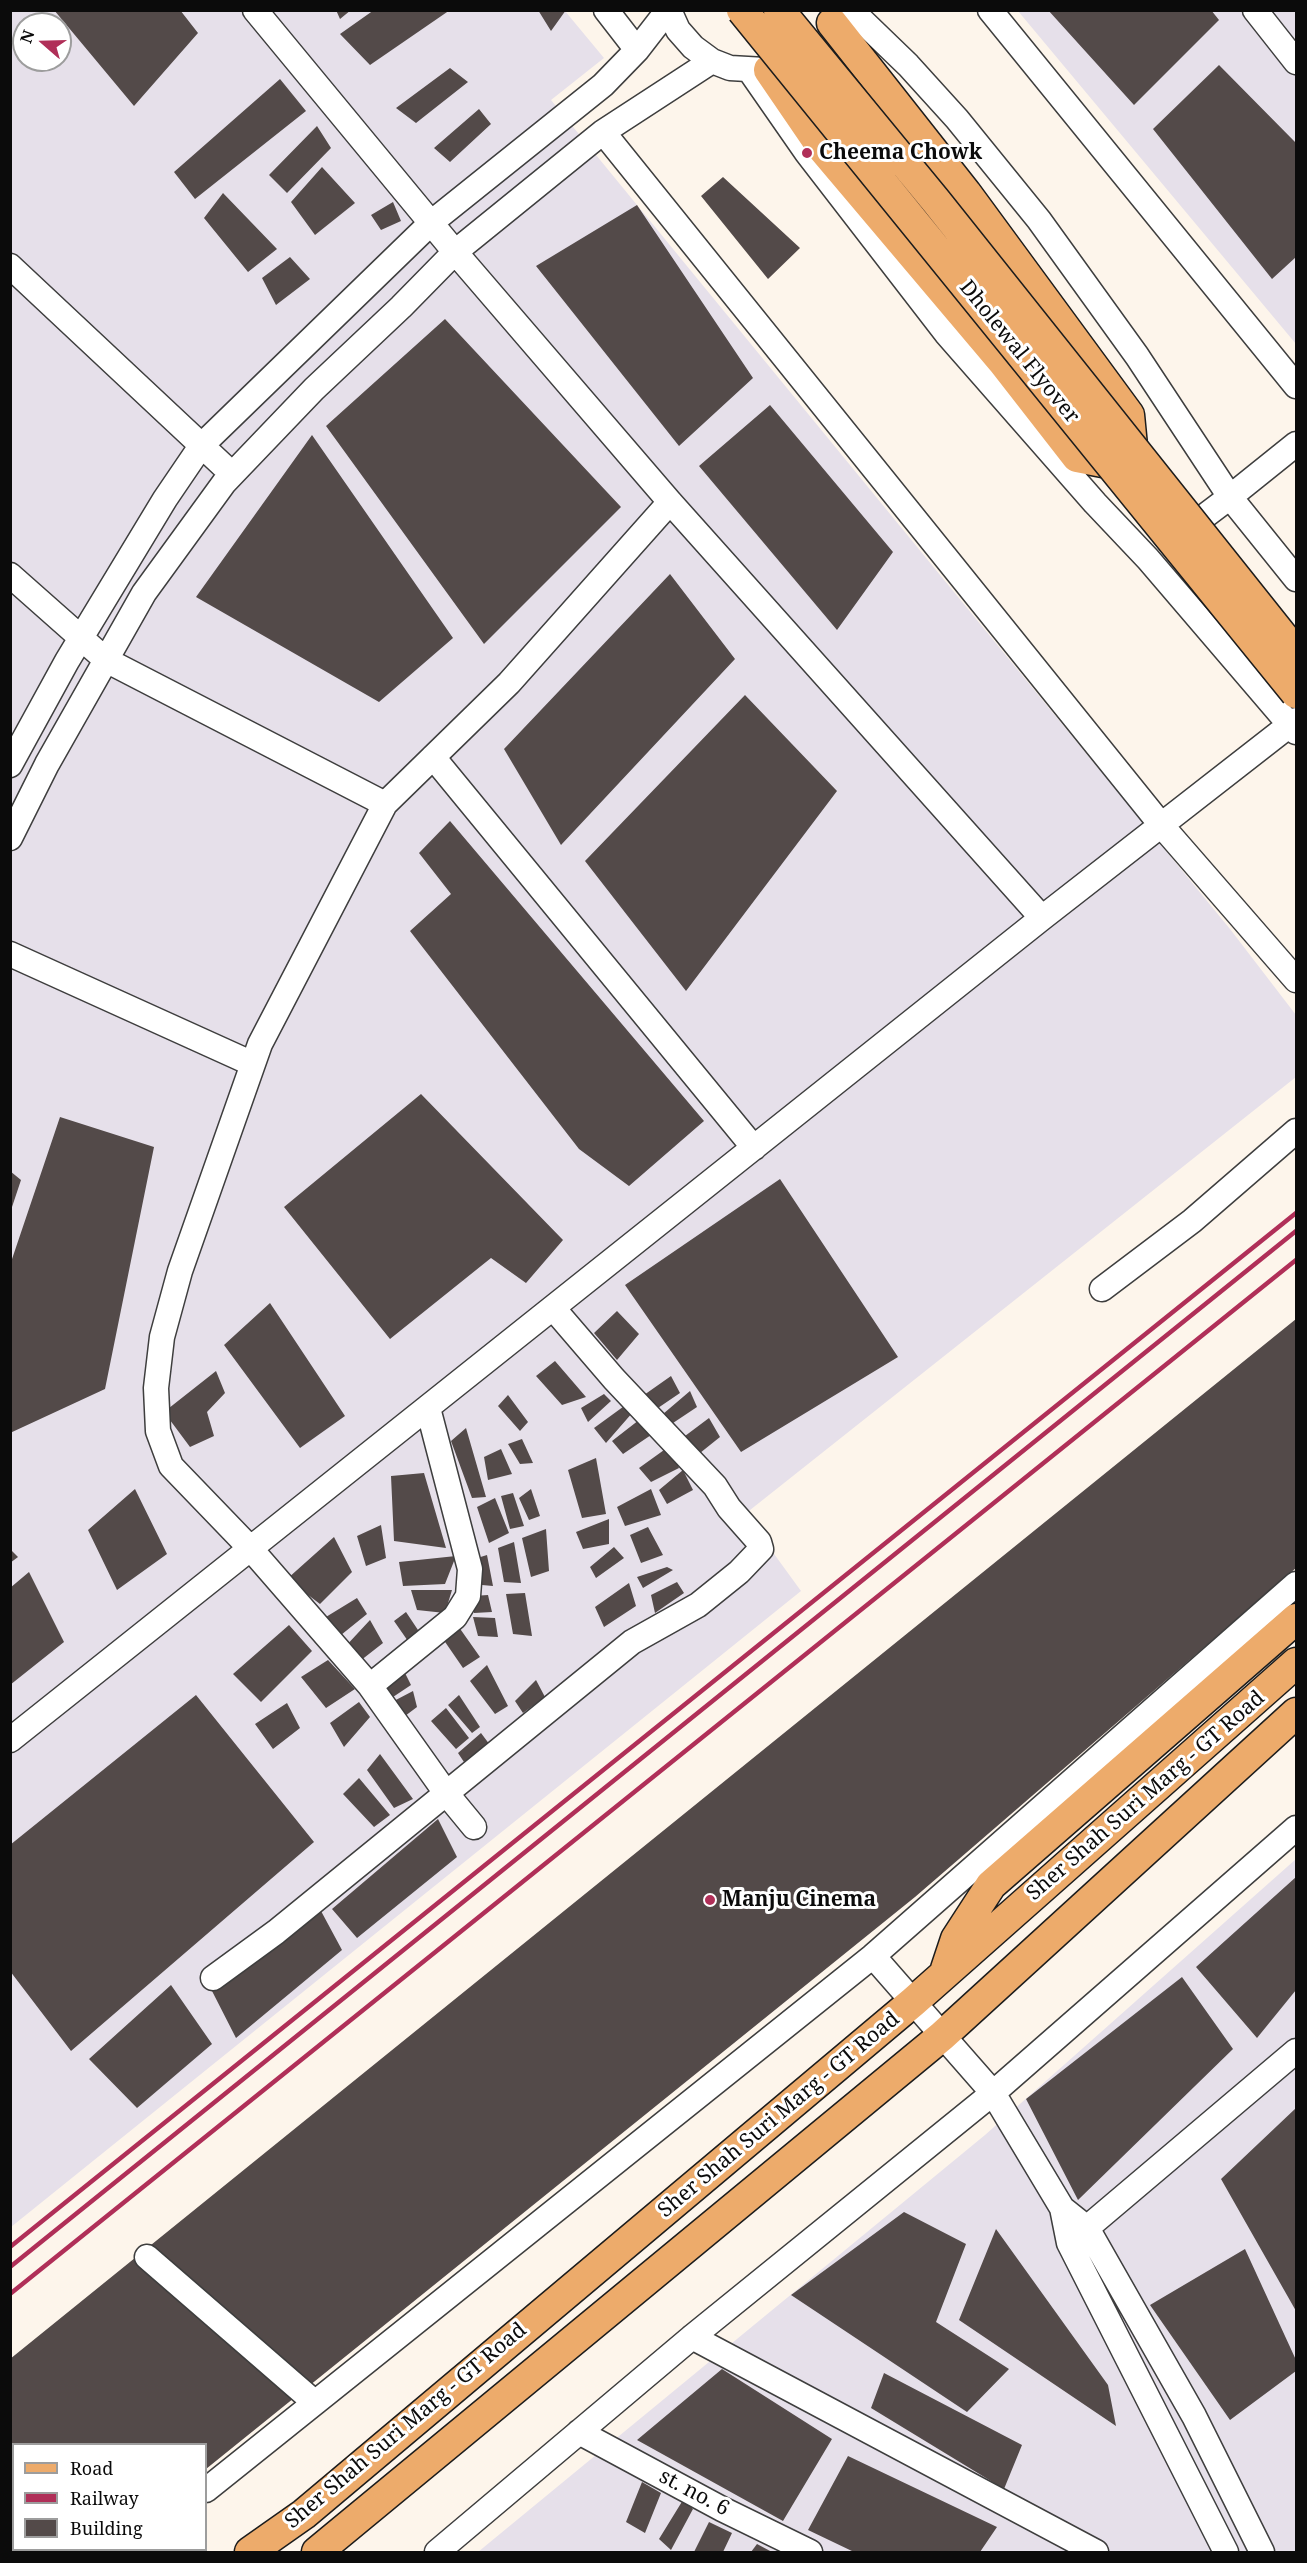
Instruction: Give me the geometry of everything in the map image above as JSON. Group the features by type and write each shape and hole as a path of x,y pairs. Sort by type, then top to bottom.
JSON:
{"main road":[{"name":"Dholewal Flyover","path":"742,10 1120,455 1296,653"},
{"name":"Dholewal Flyover","path":"778,10 1120,455 1296,693"},
{"path":"760,70 1003,362 1077,457 1120,455 1129,415 895,99 840,15"},
{"path":"944,1975 956,1939 992,1885 1296,1619"},
{"name":"Sher Shah Suri Marg - GT Road","path":"250,2553 304,2514 913,2002 1296,1663"},
{"name":"Sher Shah Suri Marg - GT Road","path":"317,2553 942,2036 1296,1713"}],"street":[{"path":"255,10 455,252 670,502 1042,918"},
{"path":"606,10 637,50"},
{"path":"10,765 66,661 165,499 201,447 432,222 603,85 637,50 669,10 678,30 693,47 712,61 730,68 760,70 794,61 816,45 840,15 915,72 1039,220 1137,356 1230,496 1296,579"},
{"path":"990,10 1296,386"},
{"path":"1255,10 1296,62"},
{"path":"10,838 47,764 144,593 232,474 314,389 401,308 455,252 603,132 712,61"},
{"path":"10,1740 1042,918 1294,725 946,333 807,153 760,70"},
{"path":"603,132 1162,826 1296,980"},
{"path":"10,266 232,474"},
{"path":"1148,559 1296,444"},
{"path":"474,1827 446,1793 370,1686 250,1548 171,1466 158,1431 156,1388 162,1337 180,1271 260,1044 385,804 509,683 670,502"},
{"path":"10,575 106,660 385,804"},
{"path":"433,757 754,1148"},
{"path":"10,954 253,1064"},
{"path":"1102,1289 1192,1221 1296,1131"},
{"path":"213,1978 276,1932 632,1642 698,1605 739,1572 761,1549 759,1542 729,1508 715,1486 614,1379 553,1308"},
{"path":"370,1686 455,1617 468,1596 470,1569 428,1408"},
{"path":"207,2489 313,2401 873,1956 1296,1584"},
{"path":"437,2553 692,2337 993,2093 1296,1828"},
{"path":"873,1956 993,2093 1062,2208 1069,2243 1226,2553"},
{"path":"1069,2243 1296,2051"},
{"path":"1062,2208 1087,2228 1194,2416 1262,2553"},
{"path":"147,2257 313,2401"},
{"path":"692,2337 1096,2553"},
{"name":"st. no. 6","path":"579,2432 722,2509 810,2553"}],"shaded area":[{"path":"11,11 565,11 604,58 551,100 1230,929 1296,1015 1296,1077 745,1514 801,1591 11,2227"},
{"path":"1018,11 1296,11 1296,344"},
{"path":"1296,1859 1296,2552 478,2552 985,2135"}],"building":[{"path":"54,10 180,10 198,33 134,106 72,32 72,12 56,12"},
{"path":"336,10 351,10 340,19"},
{"path":"374,10 450,10 370,65 340,34"},
{"path":"538,10 566,10 551,31"},
{"path":"1048,10 1211,10 1219,20 1134,105"},
{"path":"1219,65 1296,143 1296,257 1272,279 1153,129"},
{"path":"450,68 468,82 416,123 396,108"},
{"path":"280,79 306,111 195,199 174,172"},
{"path":"479,109 491,124 450,162 434,148"},
{"path":"317,126 331,148 287,193 269,175"},
{"path":"322,167 355,203 315,235 291,202"},
{"path":"723,177 800,248 768,279 701,196"},
{"path":"223,193 277,249 248,272 204,218"},
{"path":"393,202 401,221 381,230 371,215"},
{"path":"637,205 753,378 679,446 536,266"},
{"path":"290,257 310,279 276,305 262,278"},
{"path":"445,319 621,507 484,644 326,426"},
{"path":"770,405 893,552 837,630 699,466"},
{"path":"312,435 453,638 379,702 196,597"},
{"path":"670,574 735,659 561,845 504,749"},
{"path":"745,695 837,791 686,991 585,861"},
{"path":"450,821 704,1121 629,1186 579,1149 410,931 451,894 419,853"},
{"path":"421,1094 563,1240 526,1283 491,1258 390,1339 284,1207"},
{"path":"60,1117 154,1147 105,1389 10,1433 10,1265"},
{"path":"10,1171 21,1180 11,1210 10,1210"},
{"path":"780,1179 898,1357 741,1452 625,1285"},
{"path":"270,1303 345,1416 300,1448 224,1345"},
{"path":"617,1311 639,1334 617,1360 594,1333"},
{"path":"1296,1319 1296,1568 915,1897 207,2468 207,2443 12,2443 12,2551 104,2551 102,2552 10,2552 10,2359"},
{"path":"555,1361 586,1397 562,1405 536,1376"},
{"path":"216,1371 225,1393 207,1412 214,1436 190,1447 164,1412"},
{"path":"671,1376 680,1393 655,1410 644,1395"},
{"path":"690,1391 697,1407 673,1423 663,1414"},
{"path":"604,1394 611,1401 588,1422 581,1408"},
{"path":"508,1395 528,1422 520,1431 498,1406"},
{"path":"627,1404 633,1412 606,1443 594,1428"},
{"path":"709,1418 720,1437 700,1453 685,1436"},
{"path":"639,1420 651,1435 623,1454 612,1441"},
{"path":"466,1428 486,1497 472,1498 451,1441"},
{"path":"522,1439 533,1463 520,1464 508,1444"},
{"path":"671,1445 679,1468 651,1482 639,1468"},
{"path":"501,1449 512,1474 488,1480 484,1457"},
{"path":"596,1458 606,1514 582,1518 568,1470"},
{"path":"683,1470 693,1490 667,1504 659,1490"},
{"path":"424,1473 446,1548 394,1541 391,1476"},
{"path":"135,1489 167,1554 117,1590 88,1530"},
{"path":"531,1489 540,1516 529,1520 519,1498"},
{"path":"651,1489 661,1515 625,1526 617,1507"},
{"path":"513,1493 524,1526 510,1529 501,1496"},
{"path":"495,1498 509,1533 489,1543 477,1507"},
{"path":"609,1519 609,1544 583,1549 576,1532"},
{"path":"381,1525 386,1558 366,1566 357,1536"},
{"path":"648,1527 663,1555 641,1563 630,1535"},
{"path":"546,1529 549,1571 531,1577 522,1538"},
{"path":"334,1537 352,1572 320,1604 287,1579"},
{"path":"514,1542 521,1583 504,1582 498,1548"},
{"path":"614,1547 624,1558 596,1578 590,1567"},
{"path":"10,1549 18,1557 10,1563"},
{"path":"487,1555 493,1586 482,1585 474,1559"},
{"path":"456,1556 445,1584 403,1586 399,1562"},
{"path":"667,1567 673,1570 643,1588 637,1577"},
{"path":"29,1572 64,1642 10,1685 10,1588"},
{"path":"677,1582 684,1593 655,1613 651,1595"},
{"path":"629,1583 636,1606 604,1627 595,1607"},
{"path":"411,1590 452,1590 445,1613 417,1610"},
{"path":"525,1593 532,1636 513,1634 506,1594"},
{"path":"488,1595 492,1612 474,1613 473,1596"},
{"path":"357,1598 367,1614 341,1635 321,1620"},
{"path":"406,1612 422,1636 410,1644 394,1621"},
{"path":"473,1617 495,1618 498,1637 478,1636"},
{"path":"370,1620 383,1643 360,1661 344,1648"},
{"path":"456,1623 480,1657 463,1668 441,1636"},
{"path":"289,1625 312,1651 261,1702 233,1674"},
{"path":"328,1660 355,1689 326,1708 301,1677"},
{"path":"487,1665 508,1706 495,1714 470,1681"},
{"path":"403,1669 411,1685 387,1701 379,1688"},
{"path":"536,1680 545,1697 523,1713 515,1701"},
{"path":"413,1691 417,1707 401,1719 392,1702"},
{"path":"196,1695 314,1842 71,2051 10,1971 10,1845"},
{"path":"459,1695 480,1727 472,1733 448,1705"},
{"path":"359,1702 370,1717 344,1747 330,1723"},
{"path":"287,1703 300,1728 273,1749 255,1724"},
{"path":"446,1708 469,1738 456,1749 431,1721"},
{"path":"481,1733 490,1745 464,1762 458,1753"},
{"path":"380,1754 413,1799 394,1808 367,1770"},
{"path":"359,1778 390,1815 374,1827 343,1794"},
{"path":"438,1819 457,1857 357,1938 332,1909"},
{"path":"1296,1877 1296,1990 1257,2038 1196,1967"},
{"path":"321,1911 342,1950 236,2038 212,1991"},
{"path":"1182,1977 1233,2049 1078,2200 1026,2099"},
{"path":"171,1985 212,2044 137,2108 89,2059"},
{"path":"1296,2108 1296,2311 1221,2179"},
{"path":"904,2212 966,2244 936,2322 1009,2369 967,2412 791,2295"},
{"path":"996,2229 1108,2385 1116,2426 959,2320"},
{"path":"1245,2249 1296,2360 1296,2371 1230,2420 1150,2305"},
{"path":"722,2369 832,2439 783,2521 637,2440"},
{"path":"884,2373 1022,2445 1004,2489 871,2408"},
{"path":"848,2456 997,2527 980,2552 854,2552 808,2530"},
{"path":"642,2482 661,2493 645,2533 626,2522"},
{"path":"683,2500 693,2509 671,2550 659,2539"},
{"path":"709,2522 732,2533 723,2552 694,2552"},
{"path":"757,2544 772,2552 751,2552"}],"railway":[{"path":"10,2247 1296,1213"},
{"path":"10,2267 1296,1231"},
{"path":"10,2294 1296,1260"}],"place":[{"name":"Cheema Chowk","path":"807,153"},
{"name":"Manju Cinema","path":"710,1900"}]}
